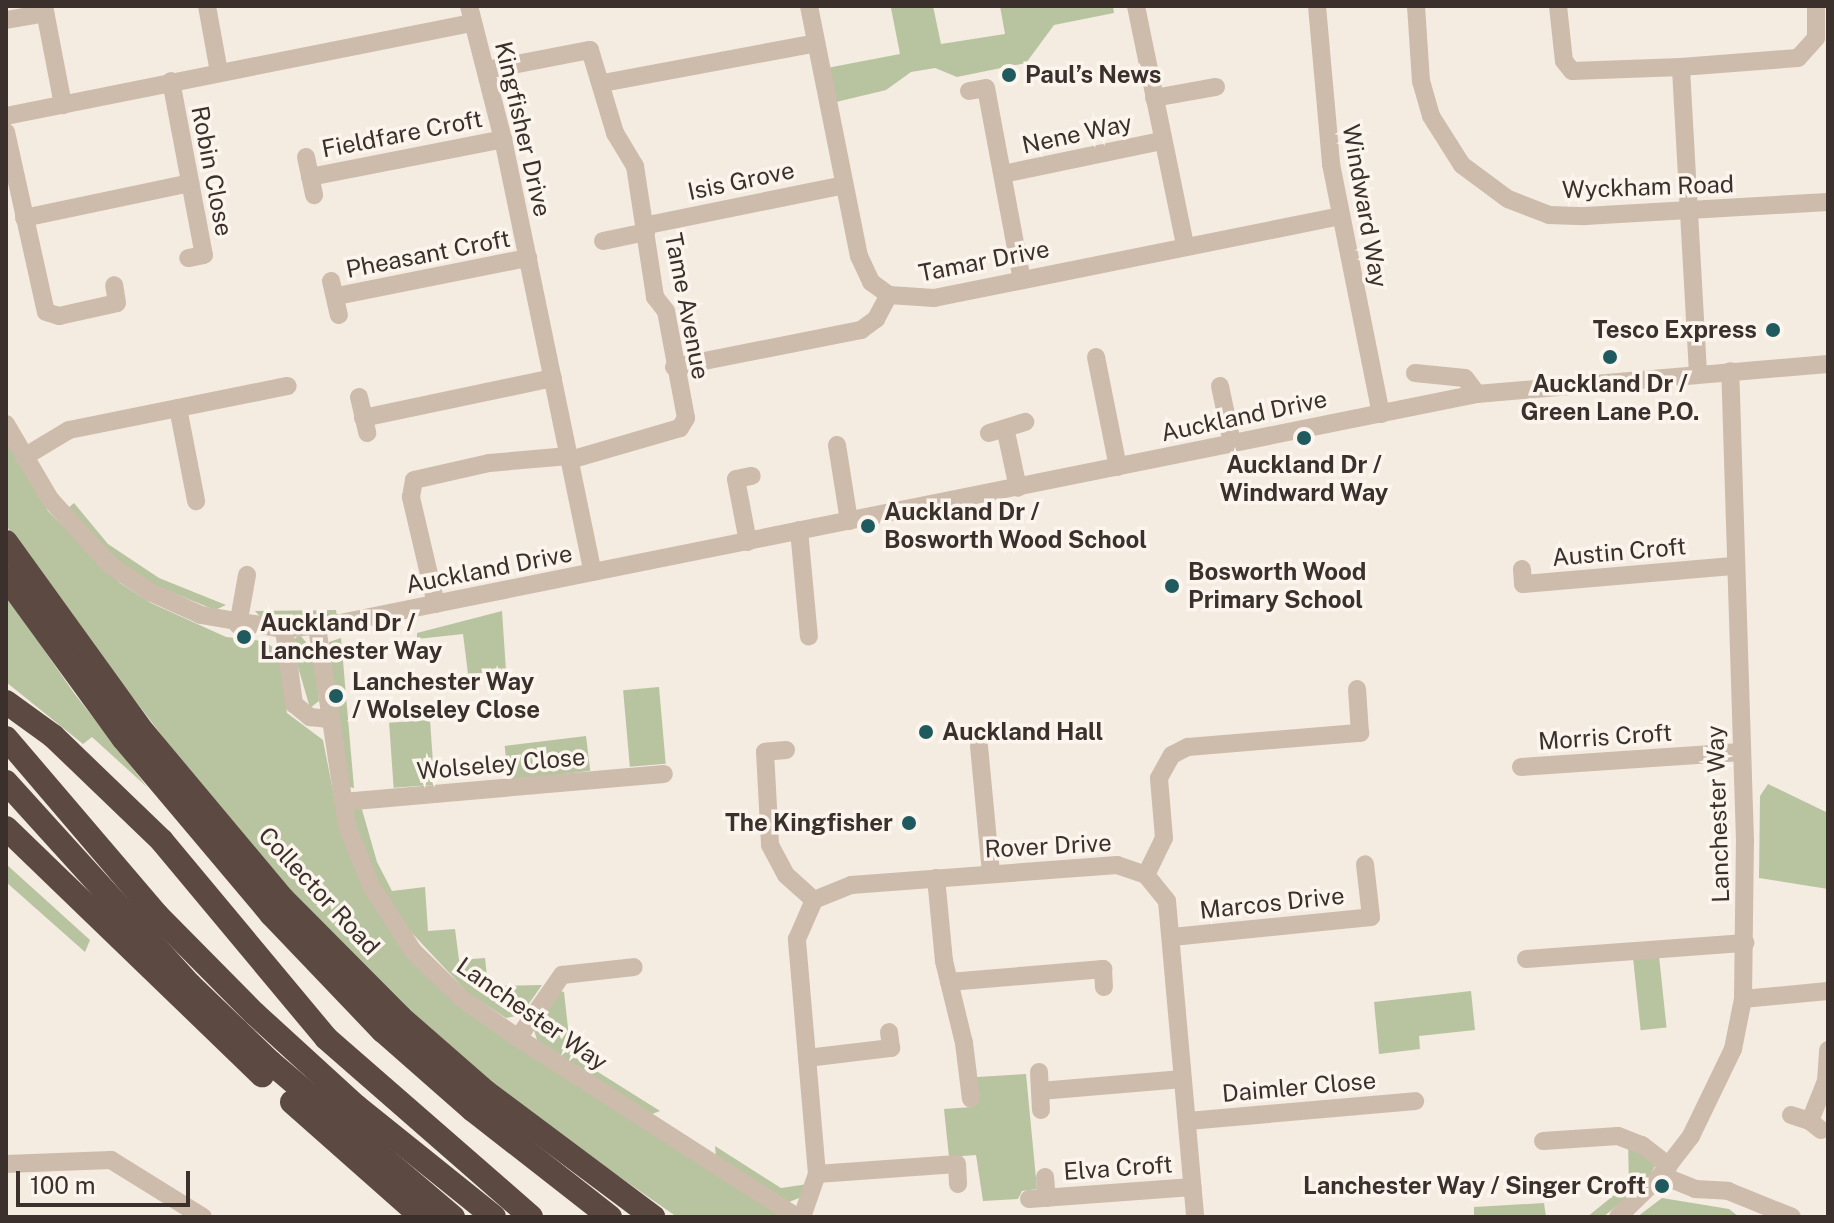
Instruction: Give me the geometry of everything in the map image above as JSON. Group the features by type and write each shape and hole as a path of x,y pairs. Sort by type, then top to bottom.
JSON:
{"highway":[{"name":"Collector Road","path":"6,542 144,733 283,899 400,1017 464,1074 579,1166 653,1217"},
{"name":"Collector Road","path":"6,577 123,738 281,925 406,1051 610,1217"},
{"path":"11,705 53,736 162,841 326,1038 531,1217"},
{"path":"6,738 157,915 254,1013 356,1106 494,1217"},
{"path":"6,782 114,906 201,996 270,1062 453,1217"},
{"path":"6,828 221,1040 422,1217"}],"street":[{"path":"207,6 219,72"},
{"name":"Tamar Drive","path":"809,6 844,185 865,272 889,295 934,298 1341,216"},
{"path":"1136,6 1161,141 1185,245"},
{"name":"Windward Way","path":"1317,6 1321,90 1341,216 1381,414"},
{"name":"Wyckham Road","path":"1416,6 1421,81 1431,116 1451,151 1475,177 1508,199 1549,215 1688,211 1828,202"},
{"path":"1558,6 1564,61 1572,71 1798,58 1816,38 1816,6"},
{"path":"6,20 45,10 63,105"},
{"name":"Kingfisher Drive","path":"6,116 219,72 471,14 503,139 593,572"},
{"path":"603,83 816,43"},
{"name":"Tame Avenue","path":"436,604 411,497 414,480 489,463 570,458 680,428 686,418 674,367 666,311 655,297 647,229 633,161 615,133 603,83 590,50 486,70"},
{"path":"1681,67 1698,373"},
{"name":"Robin Close","path":"171,81 204,255 188,258"},
{"path":"1154,98 1216,87"},
{"path":"969,91 986,88 1022,280"},
{"path":"6,132 46,312 59,316 117,303 114,285"},
{"name":"Fieldfare Croft","path":"306,157 312,186 503,139"},
{"name":"Nene Way","path":"1003,174 1161,141"},
{"path":"24,218 190,183"},
{"name":"Isis Grove","path":"603,241 844,185"},
{"name":"Pheasant Croft","path":"336,297 528,258"},
{"path":"674,367 861,330 876,319 889,295"},
{"path":"1096,357 1118,467"},
{"name":"Auckland Drive","path":"6,424 65,520 110,565 169,602 238,625 284,629 317,627 436,604 1477,394 1828,364"},
{"name":"Lanchester Way","path":"1618,1217 1665,1170 1714,1093 1733,1049 1743,999 1745,943 1730,371"},
{"path":"1415,373 1465,378 1477,394"},
{"path":"359,397 365,426 553,378"},
{"path":"24,457 69,430 288,386"},
{"path":"1217,399 1232,443"},
{"path":"178,408 196,501"},
{"path":"1018,488 997,433 1025,422"},
{"path":"837,445 849,521"},
{"path":"748,542 736,479 752,476"},
{"path":"799,530 809,637"},
{"name":"Austin Croft","path":"1522,569 1523,584 1735,566"},
{"path":"238,625 247,575"},
{"name":"Lanchester Way","path":"317,627 343,802 361,866 405,940 461,998 518,1038 799,1217"},
{"path":"284,629 294,704 310,717 329,719"},
{"path":"1195,1217 1167,901 1146,875 1164,838 1159,778 1172,755 1188,747 1360,733 1357,689"},
{"path":"979,746 991,873"},
{"path":"786,750 765,752 770,845 786,875 814,900 797,939 817,1174 799,1217"},
{"name":"Morris Croft","path":"1521,767 1740,752"},
{"name":"Wolseley Close","path":"343,802 664,774"},
{"name":"Marcos Drive","path":"1172,937 1371,917 1365,864"},
{"name":"Rover Drive","path":"814,900 837,887 991,873 1117,865 1146,875"},
{"path":"936,878 949,982 978,1068 971,1099"},
{"path":"1526,959 1745,943"},
{"path":"518,1038 562,975 634,967"},
{"path":"949,982 1103,969 1104,987"},
{"path":"1743,999 1828,991"},
{"path":"807,1058 891,1048 889,1032"},
{"path":"1791,1115 1816,1125 1826,1081 1828,1050"},
{"path":"1040,1091 1182,1079"},
{"name":"Daimler Close","path":"1188,1121 1415,1101"},
{"path":"1543,1141 1618,1136 1642,1145 1665,1170 1695,1189 1728,1191 1783,1215"},
{"path":"6,1164 111,1160 203,1217"},
{"path":"817,1174 957,1164 958,1184"},
{"name":"Elva Croft","path":"1045,1177 1038,1198 1193,1187"}],"green space":[{"path":"933,6 941,44 1005,34 1000,6 1113,6 1114,13 1054,25 1026,63 957,77 935,68 911,72 886,90 836,102 827,68 900,54 891,8"},
{"path":"6,439 48,511 120,583 151,603 226,637 263,641 279,651 287,713 323,740 340,827 435,982 784,1217 677,1217 482,1081 401,1004 236,833 32,565 6,525"},
{"path":"74,503 108,544 159,578 226,605 215,610 149,583 108,553 67,509"},
{"path":"6,595 74,693 147,787 92,737 83,744 6,682"},
{"path":"336,610 337,617 288,621 264,621 255,611"},
{"path":"502,611 506,671 468,674 463,634 417,639 417,633"},
{"path":"300,635 315,653 319,701 310,708 296,660 294,639"},
{"path":"341,638 354,788 345,786 329,642"},
{"path":"659,687 666,764 630,767 623,690"},
{"path":"430,720 435,785 394,788 389,723"},
{"path":"586,736 590,771 509,781 505,746"},
{"path":"1768,784 1828,813 1828,889 1759,878 1760,796"},
{"path":"361,806 377,862 392,891 425,887 428,931 455,929 459,960 485,958 488,986 542,985 521,1015 506,1018 468,993 396,916 364,856 353,815 354,807"},
{"path":"6,864 90,940 85,952 6,882"},
{"path":"1659,956 1667,1028 1641,1030 1633,959"},
{"path":"557,990 564,992 571,1055 660,1111 652,1114 537,1040 534,1030"},
{"path":"1471,991 1475,1030 1419,1036 1420,1049 1379,1054 1374,1002"},
{"path":"1026,1074 1037,1189 1022,1191 1018,1199 983,1201 976,1155 949,1157 944,1109 972,1107 977,1077"},
{"path":"1628,1143 1656,1165 1643,1185 1603,1217 1587,1217 1629,1183"},
{"path":"715,1146 781,1188 808,1184 804,1196 789,1202 716,1157"},
{"path":"1662,1198 1729,1209 1739,1217 1637,1217"},
{"path":"1544,1203 1546,1217 1474,1217 1474,1207"}],"place":[{"name":"Paul’s News","path":"1009,75"},
{"name":"Tesco Express","path":"1773,330"},
{"name":"Auckland Dr / Green Lane P.O.","path":"1610,357"},
{"name":"Auckland Dr / Windward Way","path":"1304,438"},
{"name":"Auckland Dr / Bosworth Wood School","path":"868,526"},
{"name":"Bosworth Wood Primary School","path":"1172,586"},
{"name":"Auckland Dr / Lanchester Way","path":"244,637"},
{"name":"Lanchester Way / Wolseley Close","path":"336,696"},
{"name":"Auckland Hall","path":"926,732"},
{"name":"The Kingfisher","path":"909,823"},
{"name":"Lanchester Way / Singer Croft","path":"1662,1186"}]}
